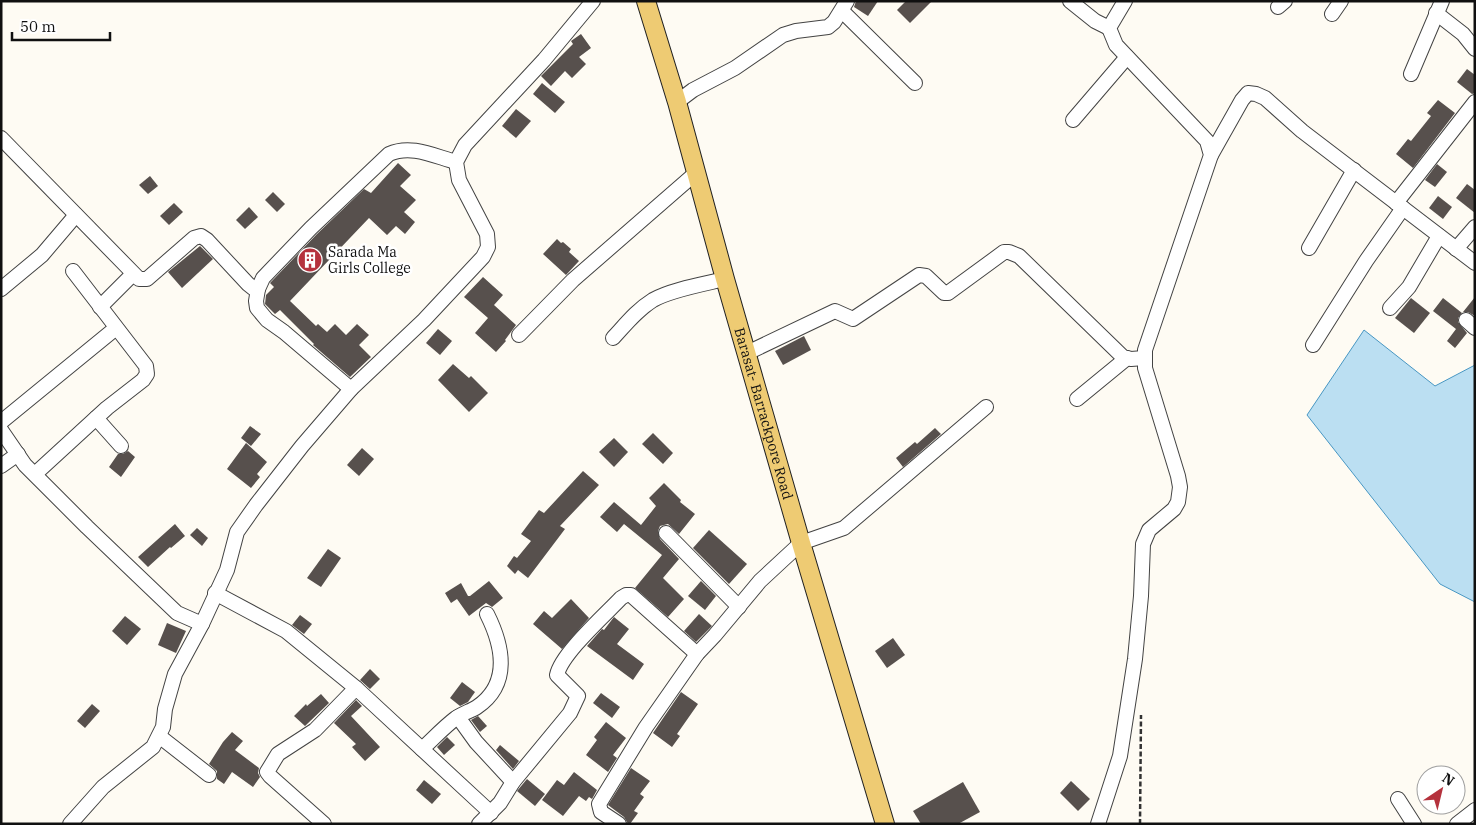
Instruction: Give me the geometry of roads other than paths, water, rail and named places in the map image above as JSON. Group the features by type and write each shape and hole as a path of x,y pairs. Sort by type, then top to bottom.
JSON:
{"main road":[{"name":"Barasat- Barrackpore Road","path":"646,1 677,102 725,279 801,543 885,824"}],"street":[{"path":"70,824 103,788 153,747 164,727 165,709 175,674 202,624 227,570 237,532 256,505 302,446 352,389 424,320 483,257 488,247 487,234 459,180 456,162 465,145 544,60 593,1"},
{"path":"1070,1 1095,21 1109,28 1116,45 1207,142 1211,155"},
{"path":"1109,28 1125,1"},
{"path":"1332,14 1341,1"},
{"path":"677,102 693,90 735,68 783,35 796,31 828,27 845,6 915,84"},
{"path":"1411,74 1439,7 1475,49"},
{"path":"1073,120 1127,57"},
{"path":"1098,824 1120,756 1135,659 1141,596 1143,544 1149,530 1174,508 1180,494 1178,476 1145,368 1145,350 1211,155 1242,100 1248,93 1265,98 1302,131 1475,263"},
{"path":"1312,345 1366,261 1399,205 1470,117 1475,102"},
{"path":"1,138 139,279 147,278 194,238 201,236 248,284 258,289"},
{"path":"352,389 267,320 257,308 258,289 264,278 311,228 389,154 397,150 408,149 456,162"},
{"path":"1309,248 1354,170"},
{"path":"519,335 573,280 697,172"},
{"path":"1,289 42,255 76,215"},
{"path":"1456,249 1475,226"},
{"path":"1390,308 1409,287 1439,236"},
{"path":"747,353 835,311 853,319 919,275 926,276 944,293 948,293 1004,252 1009,252 1019,256 1123,357 1144,358"},
{"path":"35,474 96,418 143,380 147,374 146,366 73,271"},
{"path":"100,307 134,274"},
{"path":"613,338 632,315 655,299 725,279"},
{"path":"1,422 116,328"},
{"path":"1077,399 1127,358"},
{"path":"619,824 601,812 599,804 646,727 697,654 760,581 801,543 844,528 986,407"},
{"path":"96,418 121,446"},
{"path":"1,430 25,465 176,613 202,624"},
{"path":"1,466 18,454"},
{"path":"666,533 739,606"},
{"path":"215,593 286,631 356,688 491,813"},
{"path":"479,824 500,803 513,782 570,713 577,699 577,693 557,675 558,668 573,649 621,598 631,595 697,654"},
{"path":"422,749 458,717 477,707 493,691 501,674 500,656 496,633 487,614"},
{"path":"324,824 267,772 278,754 315,730 356,688"},
{"path":"458,717 476,742 513,782"},
{"path":"159,736 208,775"},
{"path":"1398,799 1414,824"},
{"path":"1457,824 1475,810"}],"water":[{"path":"1364,330 1435,386 1475,365 1475,602 1440,584 1307,415"}],"place":[{"name":"Sarada Ma Girls College","path":"310,260"}]}
